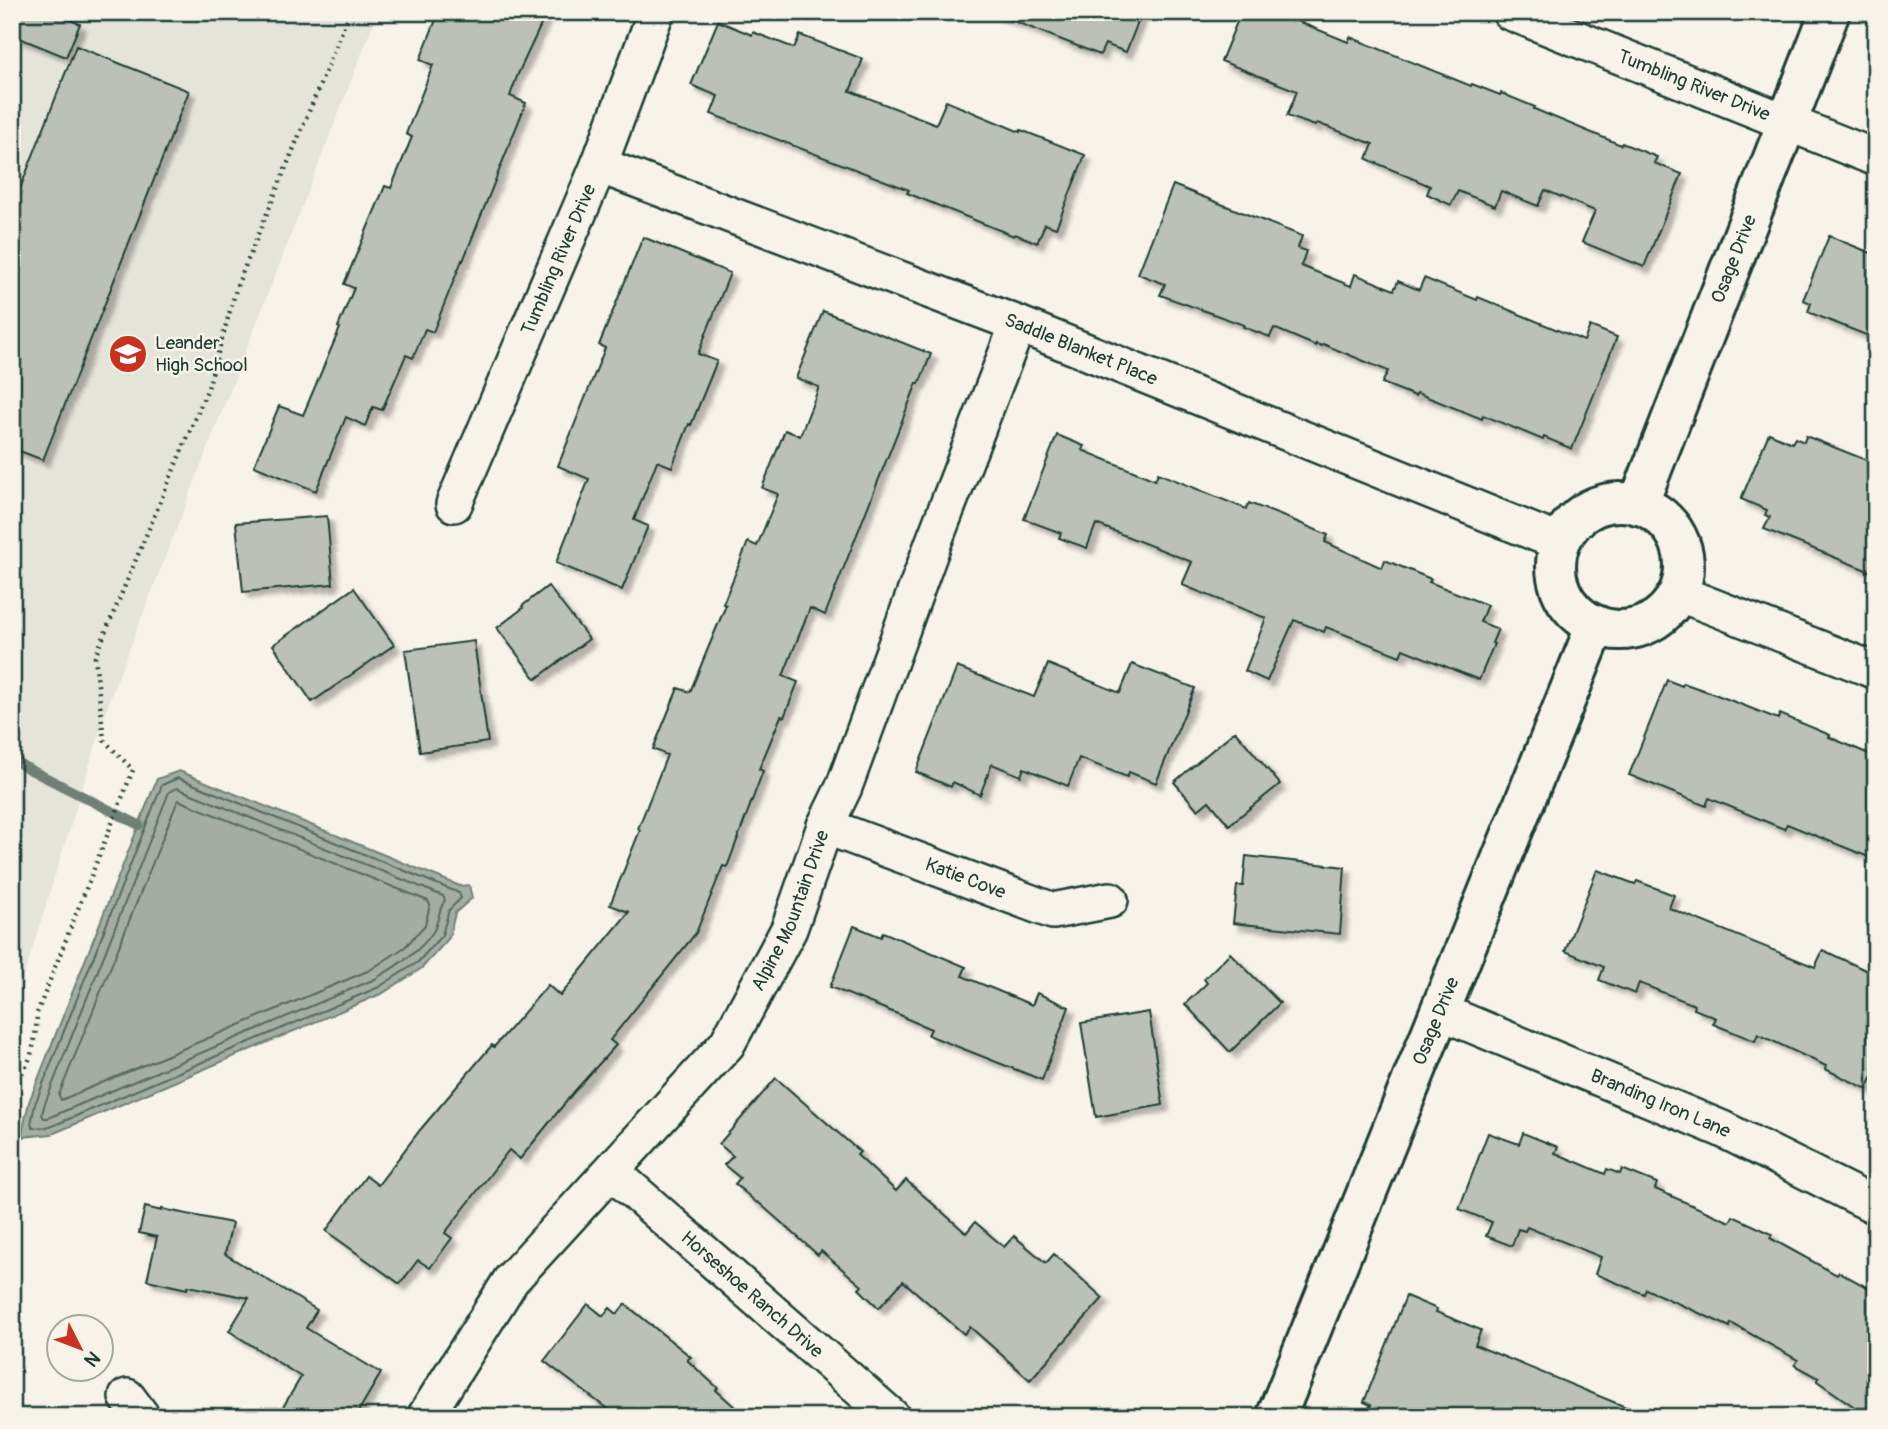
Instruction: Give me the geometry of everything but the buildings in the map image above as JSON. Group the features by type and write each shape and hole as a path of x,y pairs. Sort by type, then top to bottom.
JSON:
{"street":[{"name":"Tumbling River Drive","path":"454,504 599,165 656,12"},
{"name":"Tumbling River Drive","path":"1510,12 1876,158"},
{"name":"Osage Drive","path":"1638,505 1830,12"},
{"name":"Saddle Blanket Place","path":"599,165 1018,324 1560,543"},
{"name":"Alpine Mountain Drive","path":"425,1417 511,1280 727,1044 789,929 825,825 845,787 934,541 1018,324"},
{"path":"1619,502 1638,505 1655,512 1669,524 1678,539 1684,557 1683,576 1678,593 1669,607 1643,626 1611,629 1596,625 1569,606 1562,592 1556,559 1560,543 1570,527 1584,514 1600,505 1619,502"},
{"path":"1678,593 1876,671"},
{"name":"Osage Drive","path":"1276,1417 1596,625"},
{"name":"Katie Cove","path":"825,825 1053,911 1110,900"},
{"name":"Branding Iron Lane","path":"1440,1011 1722,1129 1876,1206"},
{"name":"Horseshoe Ranch Drive","path":"612,1172 892,1417"}],"path":[{"path":"12,1083 20,1078 35,1044 37,1013 133,770 104,740 95,657 208,388 237,286 349,12"}],"shaded area":[{"name":"Leander High School","path":"12,12 378,12 111,696 12,1014"}],"water":[{"path":"179,771 460,886 469,885 472,898 455,913 449,938 422,968 383,993 52,1134 21,1137 29,1102 157,779"}],"waterway":[{"path":"12,757 23,766 139,825"}],"place":[{"name":"Leander High School","path":"128,354"}]}
